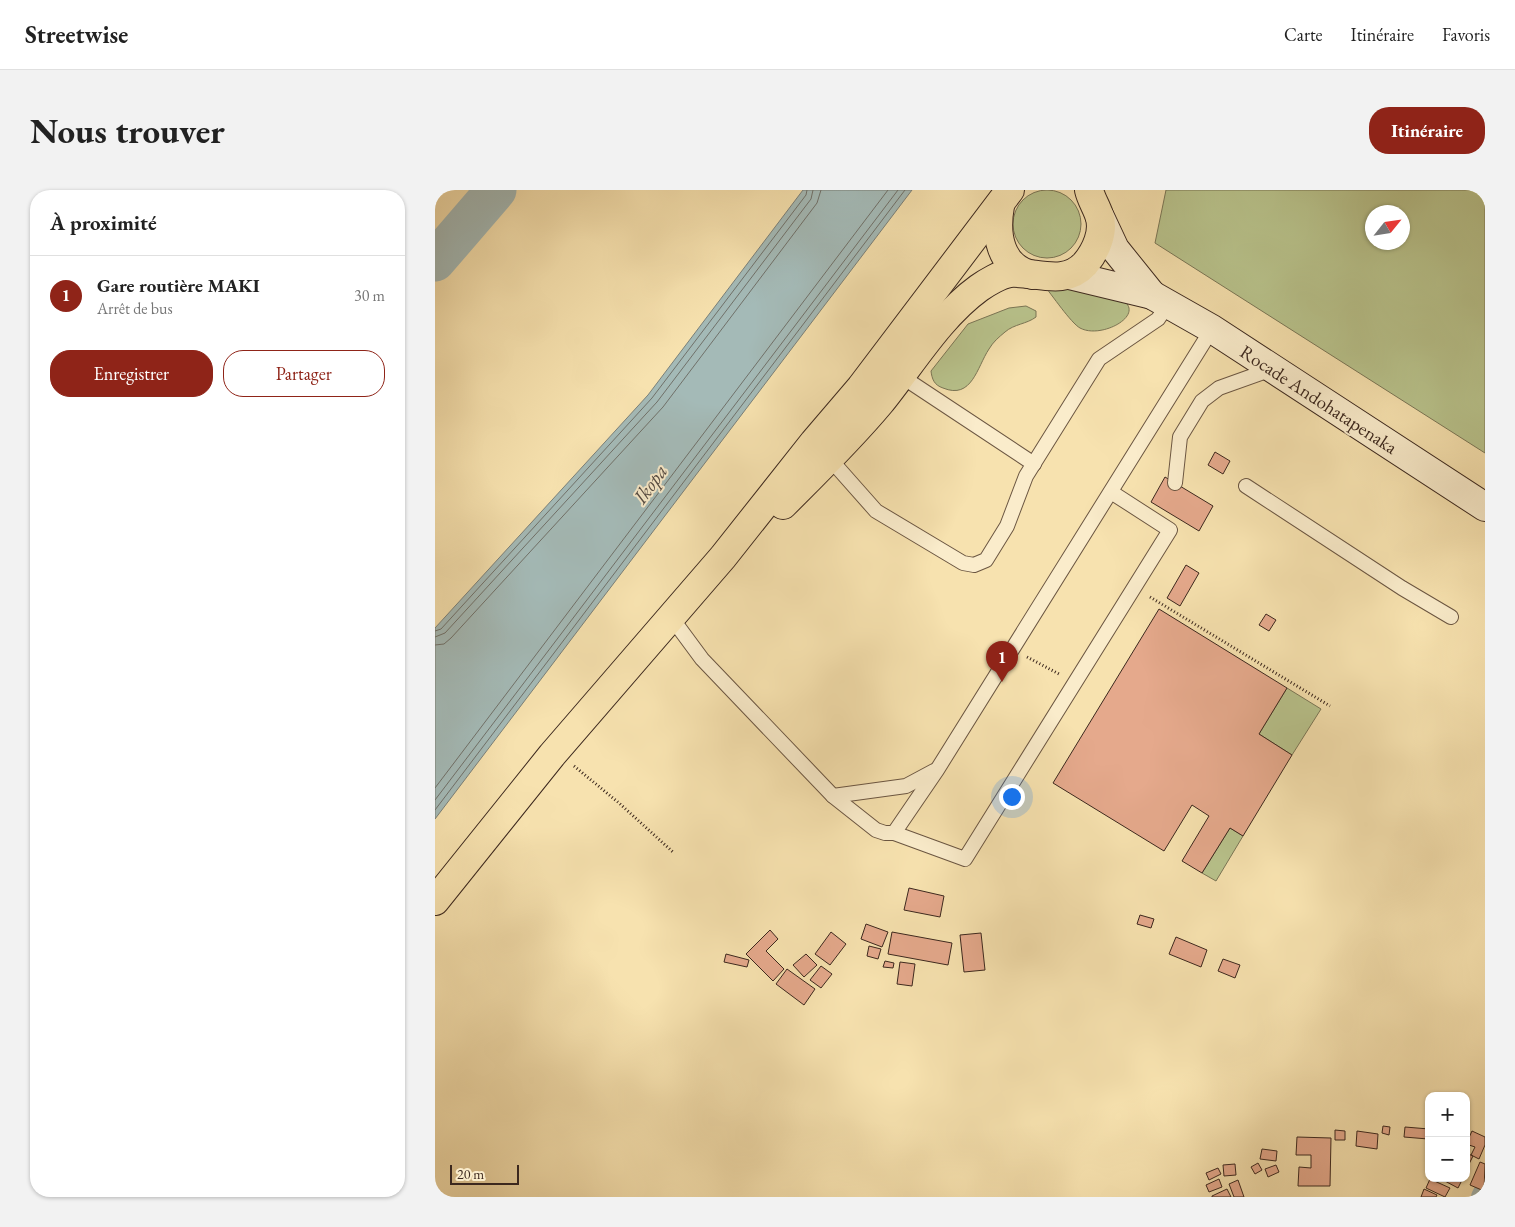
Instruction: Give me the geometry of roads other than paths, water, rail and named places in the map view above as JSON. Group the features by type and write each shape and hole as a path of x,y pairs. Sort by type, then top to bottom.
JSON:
{"main road":[{"path":"1005,198 997,226 1000,245 1010,262 1026,274 1057,276 1160,299"},
{"path":"435,901 556,751 723,557 814,442 861,387 1005,198"},
{"path":"723,557 830,459 901,376 952,312 979,288 1009,273 1057,276 1084,265 1095,251 1100,234 1091,198"},
{"path":"1091,198 1115,249 1160,299"},
{"name":"Rocade Andohatapenaka","path":"1160,299 1212,329 1485,507"}],"lane":[{"path":"830,459 876,510 967,565 978,564 986,560 1007,526 1020,488 1099,359 1158,319 1160,299"},
{"path":"894,833 937,770 1212,329"},
{"path":"1175,483 1180,437 1202,401 1219,388 1272,369"},
{"path":"901,376 1034,464"},
{"path":"1246,486 1401,588 1451,617"},
{"path":"1111,492 1170,530"},
{"path":"671,617 702,659 833,796 876,830 894,833 965,859 1170,530 1172,514"},
{"path":"833,796 907,786 937,770"}],"water":[{"path":"803,190 912,190 435,819 435,628 648,395"}],"waterway":[{"name":"Ikopa","path":"435,261 496,190"},
{"path":"1483,1197 1485,1193"}],"place":[{"name":"Gare routière MAKI","path":"1002,682"}]}
